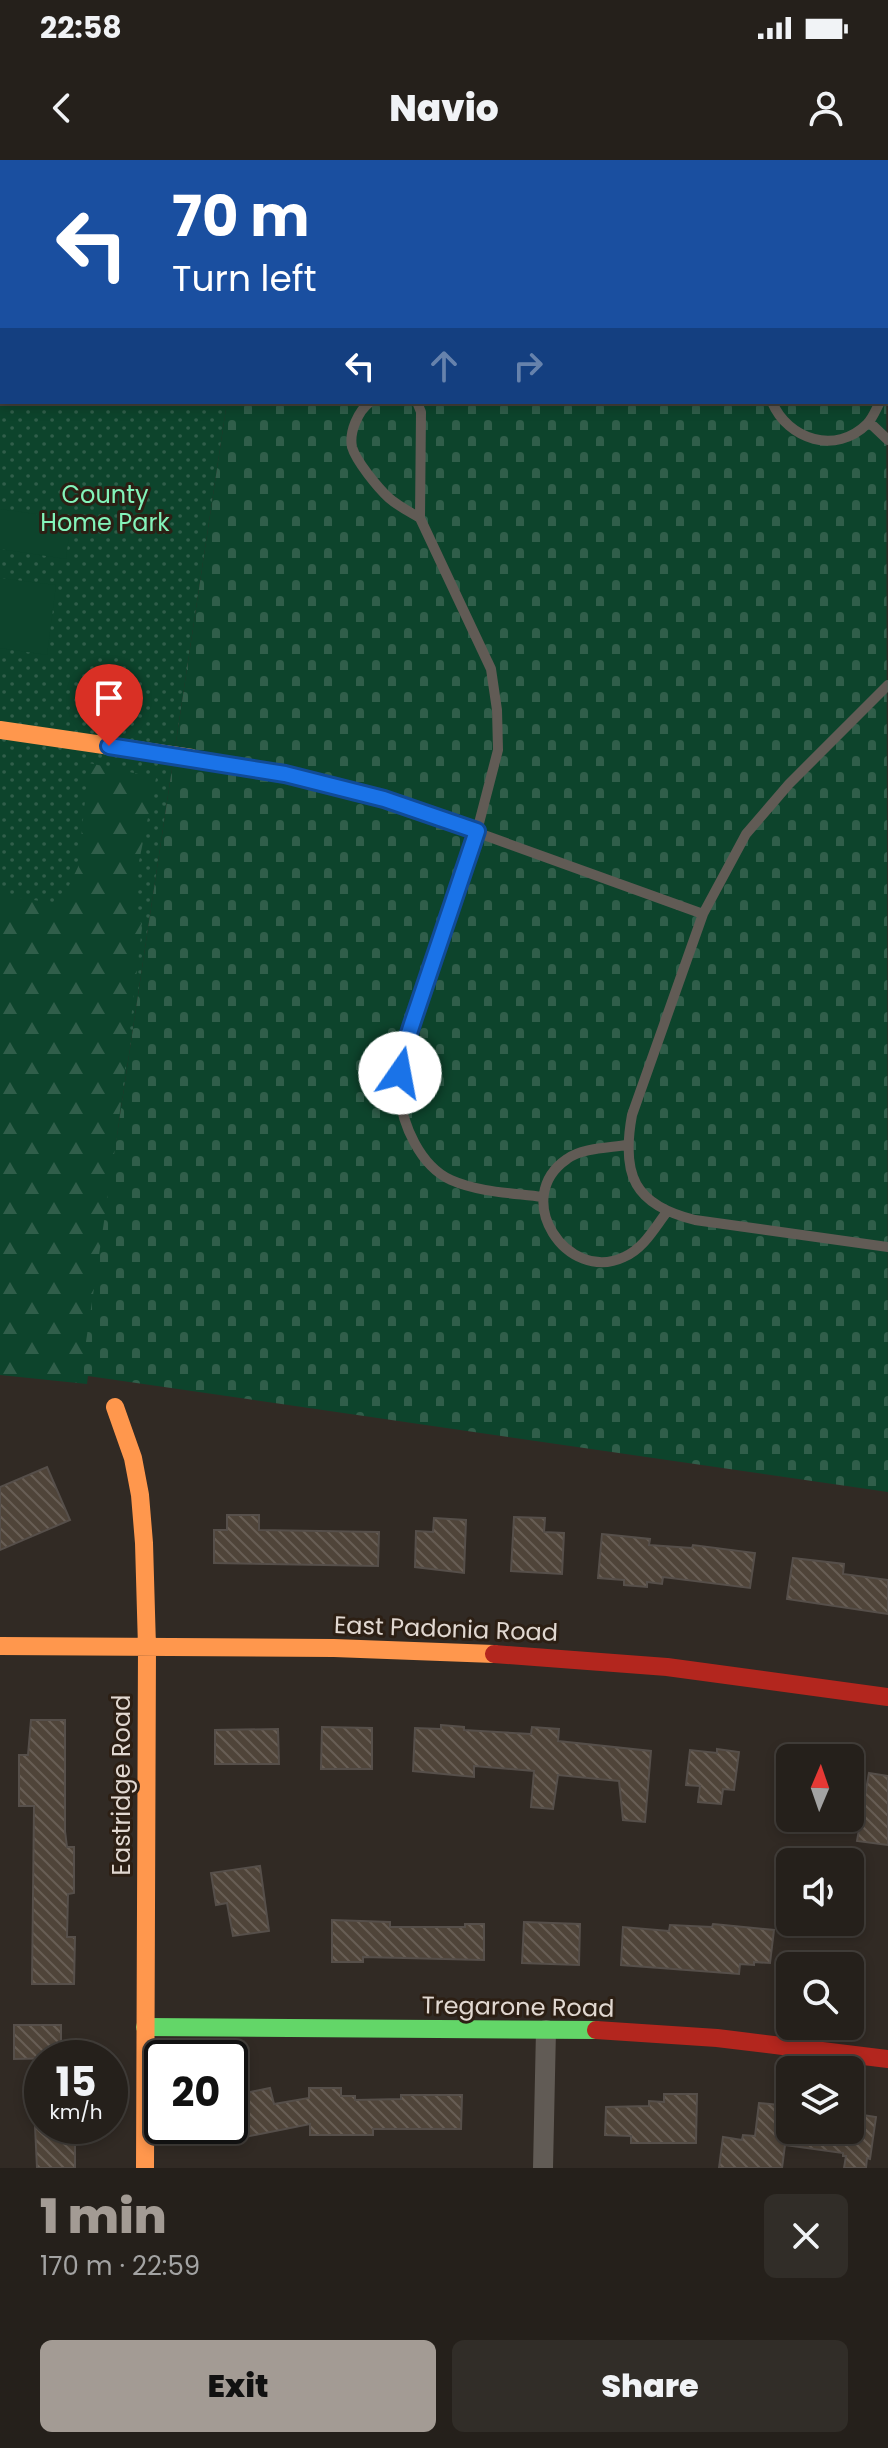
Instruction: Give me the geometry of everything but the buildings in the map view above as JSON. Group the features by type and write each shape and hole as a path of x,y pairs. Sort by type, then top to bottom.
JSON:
{"street":[{"path":"0,730 192,758"},
{"name":"Eastridge Road","path":"115,1407 133,1458 140,1495 147,1647 145,2168"},
{"name":"East Padonia Road","path":"0,1646 377,1649 537,1656 692,1669 888,1697"},
{"name":"Tregarone Road","path":"145,2027 661,2033 888,2059"},
{"path":"543,2168 546,2030"}],"lane":[{"path":"365,404 354,424 352,446 366,471 389,498 420,518"},
{"path":"418,404 421,412 420,518 491,669 497,710 498,750 477,831 402,1055 399,1090 403,1114 413,1139 429,1163 449,1179 478,1188 542,1197"},
{"path":"773,404 787,425 799,434 831,441 852,435 869,422 879,404"},
{"path":"869,422 888,440"},
{"path":"888,685 789,784 746,834 703,914 632,1115 627,1145 628,1167 641,1193 666,1213 695,1220 888,1247"},
{"path":"192,758 285,774 384,799 703,914"},
{"path":"627,1145 592,1150 568,1158 551,1175 542,1197 546,1223 557,1240 573,1253 595,1262 623,1258 643,1244 666,1213"}],"green space":[{"name":"County Home Park","path":"0,404 227,404 81,1375 0,1364"},
{"path":"227,404 886,404 888,1492 81,1375"},
{"path":"0,509 71,519 66,559 0,549"},
{"path":"0,578 56,585 47,655 0,648"},
{"path":"89,763 156,778 133,891 142,928 87,1384 0,1375 0,895 60,904 78,867"}],"traffic: fast":[{"path":"145,2027 596,2030"}],"traffic: slow":[{"path":"0,730 192,758"},
{"path":"115,1407 133,1458 144,1543 147,1647 145,2168"},
{"path":"0,1646 334,1648 494,1654"}],"traffic: jam":[{"path":"494,1654 667,1667 888,1697"},
{"path":"596,2030 717,2038 888,2059"}],"route":[{"path":"109,746 285,774 384,799 477,831 402,1055 400,1073"}]}
